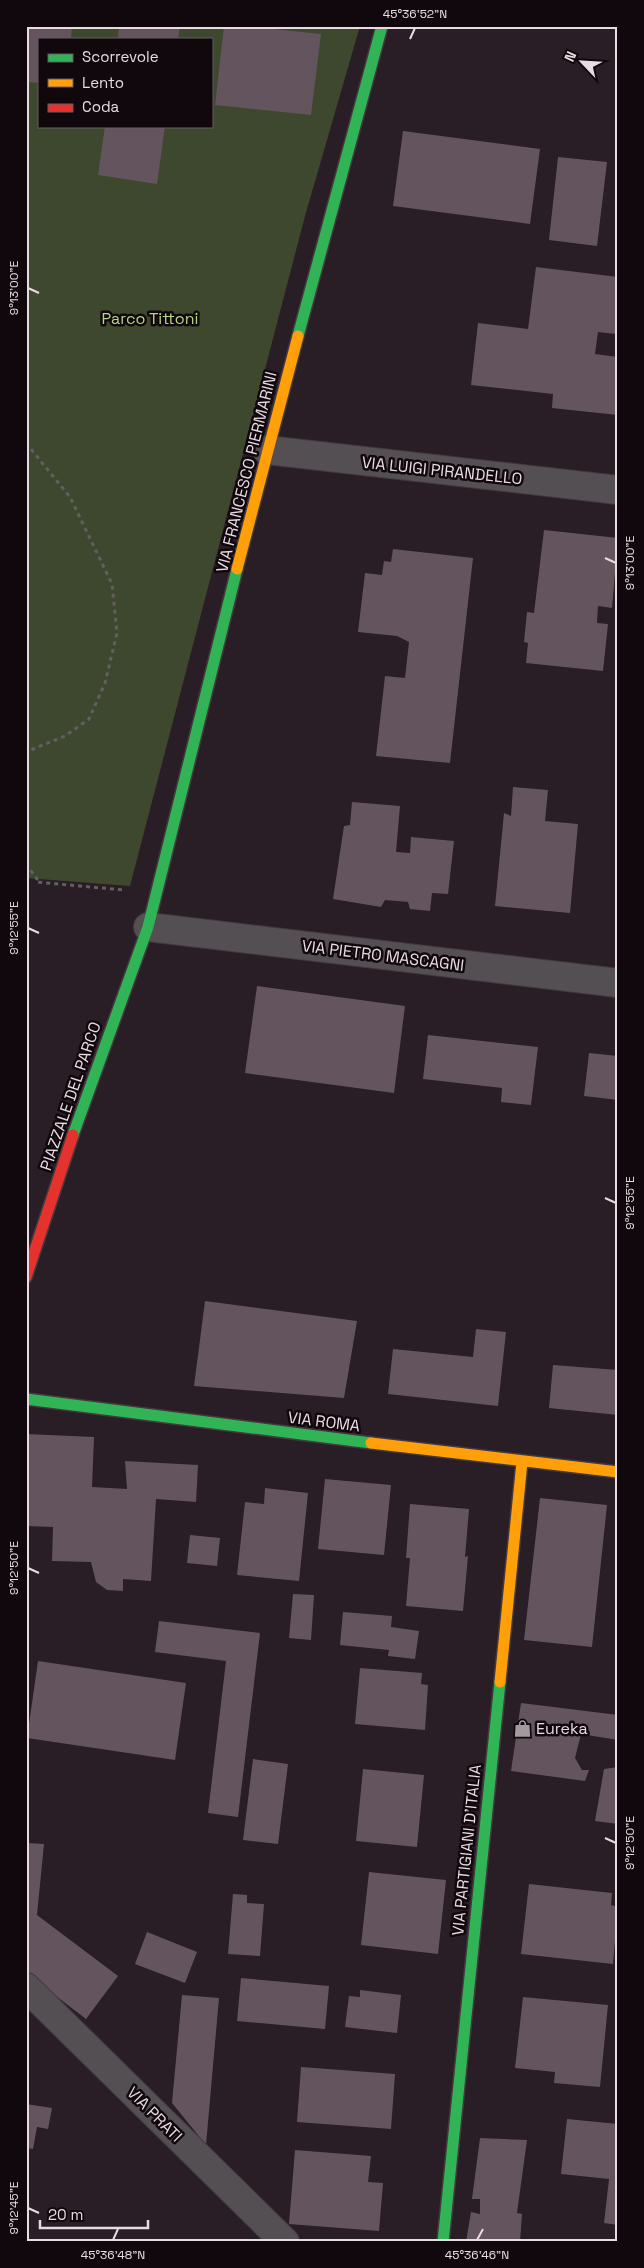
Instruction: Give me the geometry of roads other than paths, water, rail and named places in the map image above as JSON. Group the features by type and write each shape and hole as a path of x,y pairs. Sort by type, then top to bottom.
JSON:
{"street":[{"name":"VIA FRANCESCO PIERMARINI","path":"148,927 267,450 382,26"},
{"name":"VIA LUIGI PIRANDELLO","path":"267,450 618,490"},
{"name":"VIA PIETRO MASCAGNI","path":"148,927 618,983"},
{"name":"PIAZZALE DEL PARCO","path":"26,1277 73,1132 148,927"},
{"name":"VIA ROMA","path":"26,1399 522,1462 618,1472"},
{"name":"VIA PARTIGIANI D'ITALIA","path":"444,2242 522,1462"},
{"name":"VIA PRATI","path":"26,1987 285,2242"}],"place":[{"name":"Eureka","path":"522,1728"}],"park label":[{"name":"Parco Tittoni","path":"150,318"}]}
